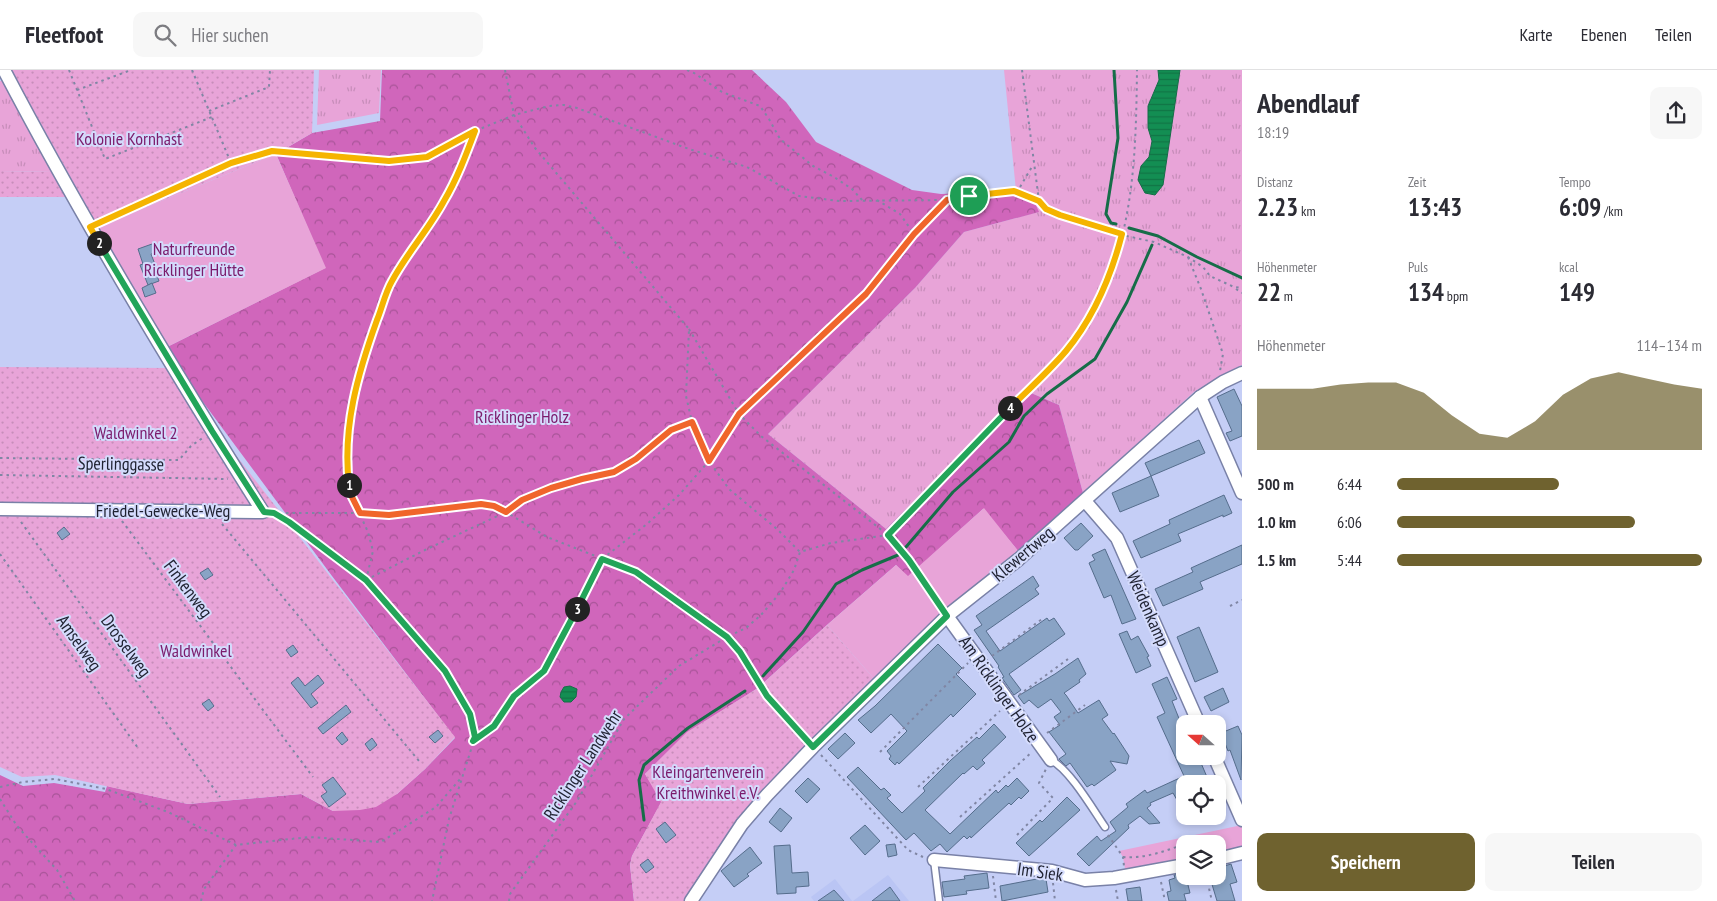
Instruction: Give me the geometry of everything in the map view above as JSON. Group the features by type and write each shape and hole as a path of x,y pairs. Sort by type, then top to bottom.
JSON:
{"street":[{"name":"Friedel-Gewecke-Weg","path":"4,70 90,227 212,431 242,479 269,513"},
{"name":"Klewertweg","path":"691,901 742,824 767,795 813,747 947,616 1019,559 1200,397 1223,382 1242,373"},
{"path":"1200,397 1242,493"},
{"name":"Weidenkamp","path":"1085,501 1117,538 1196,715"},
{"name":"Friedel-Gewecke-Weg","path":"6,510 269,513"},
{"name":"Am Ricklinger Holze","path":"947,616 1051,760"},
{"path":"1218,765 1241,814"},
{"path":"1226,857 1241,854"},
{"name":"Im Siek","path":"934,860 1052,871 1085,880 1114,878 1176,867"}],"lane":[{"path":"1051,760 1068,774 1105,827"},
{"path":"934,860 939,901"}],"path":[{"path":"69,70 105,159 212,117"},
{"path":"77,90 131,70"},
{"path":"192,70 231,163"},
{"path":"209,111 269,88 270,70"},
{"path":"505,70 514,115 535,148 689,329 739,414 761,436 888,535 909,560 947,616"},
{"path":"687,70 722,92 760,106 770,119 780,139 813,166 852,189 863,201"},
{"path":"1022,70 1039,201"},
{"path":"689,329 686,396 692,422 709,461 729,489 777,529 800,552 831,543 888,535 1066,350 1087,321 1106,286 1122,234 1134,168 1137,70"},
{"path":"90,227 231,163 272,151 389,161 427,157 475,131 514,115 549,106 564,105 746,167 799,196 839,201 947,200 1014,191 1020,187 1033,165"},
{"path":"366,580 373,551 368,532 351,495 347,468 352,405 361,366 391,282 444,201 465,159 475,131"},
{"path":"1014,191 1039,201 1046,209 1060,215 1154,242 1188,257 1203,267 1210,276 1234,287 1242,294"},
{"path":"877,200 900,214 914,234"},
{"path":"473,741 494,726 514,696 544,671 602,559 647,524 679,495 709,461 739,414 866,294 914,234 947,200"},
{"path":"1188,257 1223,354 1219,375 1223,382"},
{"path":"1234,287 1242,288"},
{"path":"366,580 506,512 522,500 551,488 614,472 636,459 671,430 692,422"},
{"path":"0,458 179,460 191,446 212,431"},
{"name":"Sperlinggasse","path":"0,474 242,479"},
{"path":"269,513 360,513 389,515 481,504 494,506 547,537 636,572 727,637 740,652 767,696 908,850 934,860"},
{"name":"Drosselweg","path":"6,510 220,797"},
{"path":"212,511 418,761"},
{"name":"Finkenweg","path":"114,512 313,777"},
{"path":"269,513 289,522 366,580 445,671 470,714 475,737 449,819 432,901"},
{"name":"Ricklinger Landwehr","path":"509,901 510,894 577,801 624,719 679,666 727,637 746,628 753,622 780,593 794,570 800,552"},
{"name":"Amselweg","path":"0,554 138,748"},
{"path":"1230,606 1242,600"},
{"path":"880,752 978,660 1042,619"},
{"path":"918,787 1009,703 1068,660"},
{"path":"960,817 1037,743 1086,705"},
{"path":"1017,835 1053,798 1039,782 1051,760"},
{"path":"0,787 23,782 55,779 106,789 168,812 236,845 309,837 381,842 436,808 461,778"},
{"path":"0,798 17,826 57,870 75,901"},
{"path":"201,901 204,889 236,845"},
{"path":"1123,857 1135,858 1176,848"},
{"path":"1226,848 1241,854"},
{"path":"992,865 996,901"},
{"path":"1159,870 1165,901"},
{"path":"1052,871 1055,901"},
{"path":"1208,885 1212,901"}],"shaded area":[{"path":"1158,70 1180,70 1163,185 1155,195 1145,193 1138,180 1141,166 1149,157 1152,141 1148,128 1148,106 1159,80"},
{"path":"570,686 577,689 576,697 571,702 564,702 560,697 561,692 564,687"},
{"path":"888,875 909,901 853,901"},
{"path":"835,879 852,901 814,901 811,897"}],"green space":[{"name":"Kolonie Kornhast","path":"11,70 314,70 312,133 276,154 98,227"},
{"path":"319,70 381,70 379,113 317,125"},
{"name":"Ricklinger Holz","path":"382,70 752,70 786,102 816,142 912,190 941,194 1016,191 1035,203 1039,212 964,232 915,288 768,434 886,529 1024,390 1059,405 1083,493 1019,552 983,509 908,577 896,565 758,688 687,733 645,774 662,801 632,856 630,865 634,901 0,901 0,775 23,786 54,783 105,792 107,786 188,804 301,794 333,811 397,794 455,738 200,398 167,347 325,268 276,154 312,133 380,121"},
{"path":"1004,70 1242,70 1242,365 1194,392 1083,493 1059,405 1024,390 886,529 768,434 915,288 964,232 1038,212 1035,203 1016,191"},
{"path":"0,81 3,81 54,172 0,171"},
{"name":"Naturfreunde Ricklinger Hütte","path":"276,154 326,268 167,347 98,227"},
{"path":"0,171 54,172 68,197 0,197"},
{"name":"Waldwinkel","path":"0,367 168,368 455,737 425,769 397,794 376,807 360,810 333,811 301,794 188,804 55,775 22,777 0,767"},
{"path":"984,508 1019,552 876,681 827,625 896,565 908,576"},
{"name":"Kleingartenverein Kreithwinkel e.V.","path":"827,625 876,681 807,746 686,901 634,901 630,865 632,856 661,802 645,774 687,732 758,688"},
{"path":"1242,825 1242,853 1226,857 1226,835 1195,835"},
{"path":"1176,839 1176,867 1126,875 1123,857 1119,851"}],"building":[{"path":"152,244 155,253 151,254 159,281 148,285 140,265 143,264 138,249"},
{"path":"152,283 156,293 145,297 142,288"},
{"path":"1234,389 1242,406 1242,436 1230,441 1226,433 1232,431 1217,397"},
{"path":"95,430 108,430 107,440 95,439"},
{"path":"115,430 129,431 128,439 115,438"},
{"path":"1199,440 1205,453 1151,476 1145,463"},
{"path":"1151,476 1159,496 1120,512 1112,493"},
{"path":"1224,495 1232,513 1178,534 1181,541 1141,558 1133,541 1170,524 1169,520"},
{"path":"1081,523 1093,536 1078,550 1075,550 1064,538"},
{"path":"64,527 70,534 62,540 57,533"},
{"path":"1242,545 1242,564 1200,582 1203,589 1163,606 1155,589 1193,572 1191,568"},
{"path":"1105,549 1136,619 1122,624 1111,595 1104,598 1089,563 1095,560 1092,555"},
{"path":"208,568 213,575 205,580 200,573"},
{"path":"1033,576 1039,586 1035,589 1039,594 986,631 1000,651 1047,618 1049,621 1054,618 1065,634 1009,674 1021,690 1014,695 1002,678 1004,677 999,666 974,630 982,625 976,616"},
{"path":"1199,627 1218,672 1195,682 1177,637"},
{"path":"1127,631 1131,640 1138,636 1149,656 1147,657 1151,666 1136,673 1119,634"},
{"path":"938,644 962,668 956,674 976,694 953,717 951,714 899,764 897,762 895,765 889,759 891,756 887,751 907,731 891,714 871,733 858,720 875,706"},
{"path":"293,645 298,652 291,657 286,650"},
{"path":"1078,658 1086,674 1079,680 1080,682 1064,693 1078,713 1099,700 1108,715 1102,719 1129,756 1127,764 1110,761 1116,770 1094,786 1092,784 1087,787 1070,763 1066,766 1059,759 1066,754 1049,732 1060,725 1054,717 1061,712 1051,699 1038,708 1029,700 1024,704 1018,696"},
{"path":"318,675 324,683 311,694 318,703 311,708 291,683 298,677 305,686"},
{"path":"1167,677 1177,699 1172,701 1178,715 1176,715 1176,759 1157,717 1165,713 1152,684"},
{"path":"1223,688 1229,702 1211,711 1204,697"},
{"path":"209,699 214,706 208,711 202,704"},
{"path":"346,705 351,712 323,734 318,728"},
{"path":"994,724 1006,737 982,760 985,763 977,770 973,766 963,773 925,810 950,834 996,790 998,793 1017,778 1029,791 1011,805 1009,803 971,838 970,836 967,839 964,836 947,852 940,844 931,851 914,833 906,840 847,777 858,767 881,790 884,788 891,795 887,798 902,813 925,791 923,788 951,760 977,737 979,739"},
{"path":"1238,726 1242,735 1241,780 1230,750 1228,751 1226,746 1226,731"},
{"path":"438,730 443,736 435,743 429,737"},
{"path":"342,732 348,740 342,745 336,738"},
{"path":"845,733 855,743 838,759 828,749"},
{"path":"372,738 377,745 370,751 365,744"},
{"path":"1179,765 1202,765 1206,775 1184,775"},
{"path":"333,777 346,794 329,807 321,796 327,792 322,785"},
{"path":"808,778 820,789 807,803 795,791"},
{"path":"1176,780 1176,798 1173,793 1150,803 1151,805 1147,808 1160,823 1149,824 1140,816 1128,825 1129,828 1089,866 1077,854 1097,836 1101,841 1116,831 1110,822 1128,807 1126,804 1145,790 1147,793"},
{"path":"1067,797 1080,810 1029,856 1016,843 1040,820 1042,822"},
{"path":"780,808 792,818 781,832 769,822"},
{"path":"665,822 676,835 666,843 656,829"},
{"path":"865,825 880,841 865,855 850,838"},
{"path":"895,844 897,855 888,857 886,845"},
{"path":"790,845 792,873 808,872 809,886 796,887 796,893 777,894 774,846"},
{"path":"750,847 762,863 734,887 721,871"},
{"path":"648,859 654,867 646,873 640,865"},
{"path":"1231,864 1237,882 1230,884 1235,901 1217,901 1212,885 1226,885 1226,866"},
{"path":"987,873 989,888 966,891 967,894 944,897 942,882 965,879 964,876"},
{"path":"1174,875 1176,875 1176,885 1188,885 1190,893 1184,894 1186,901 1169,901 1167,892 1171,891 1169,880 1175,878"},
{"path":"1042,878 1046,879 1048,892 1002,901 1000,886"},
{"path":"890,887 900,901 872,901"},
{"path":"1140,887 1142,901 1128,901 1126,889"},
{"path":"834,890 844,901 818,901"}],"waterway":[{"path":"1114,70 1118,138 1106,214 1111,223 1116,224"},
{"path":"1129,228 1158,236 1242,278"},
{"path":"906,547 953,492 1009,442 1024,416 1047,394 1095,359 1127,302 1152,245"},
{"path":"763,676 803,632 836,584 862,570 898,555"},
{"path":"644,820 639,780 644,765 688,728 745,691"}],"route":[{"path":"475,131 465,159 444,201 391,282 361,366 352,405 347,468 351,495 360,513 389,515 481,504 494,506 506,512 522,500 551,488 614,472 636,459 671,430 692,422 709,461 739,414 866,294 914,234 947,200 969,196 1014,191 1039,201 1046,209 1060,215 1122,234 1115,260 1106,286 1087,321 1066,350 888,535 909,560 947,616 813,747 767,696 740,652 727,637 636,572 602,559 544,671 514,696 494,726 473,741 475,737 470,714 445,671 366,580 289,522 274,513 264,512 212,431 90,227 231,163 272,151 389,161 427,157 475,131"}],"park label":[{"name":"Waldwinkel 2","path":"136,433"}]}
